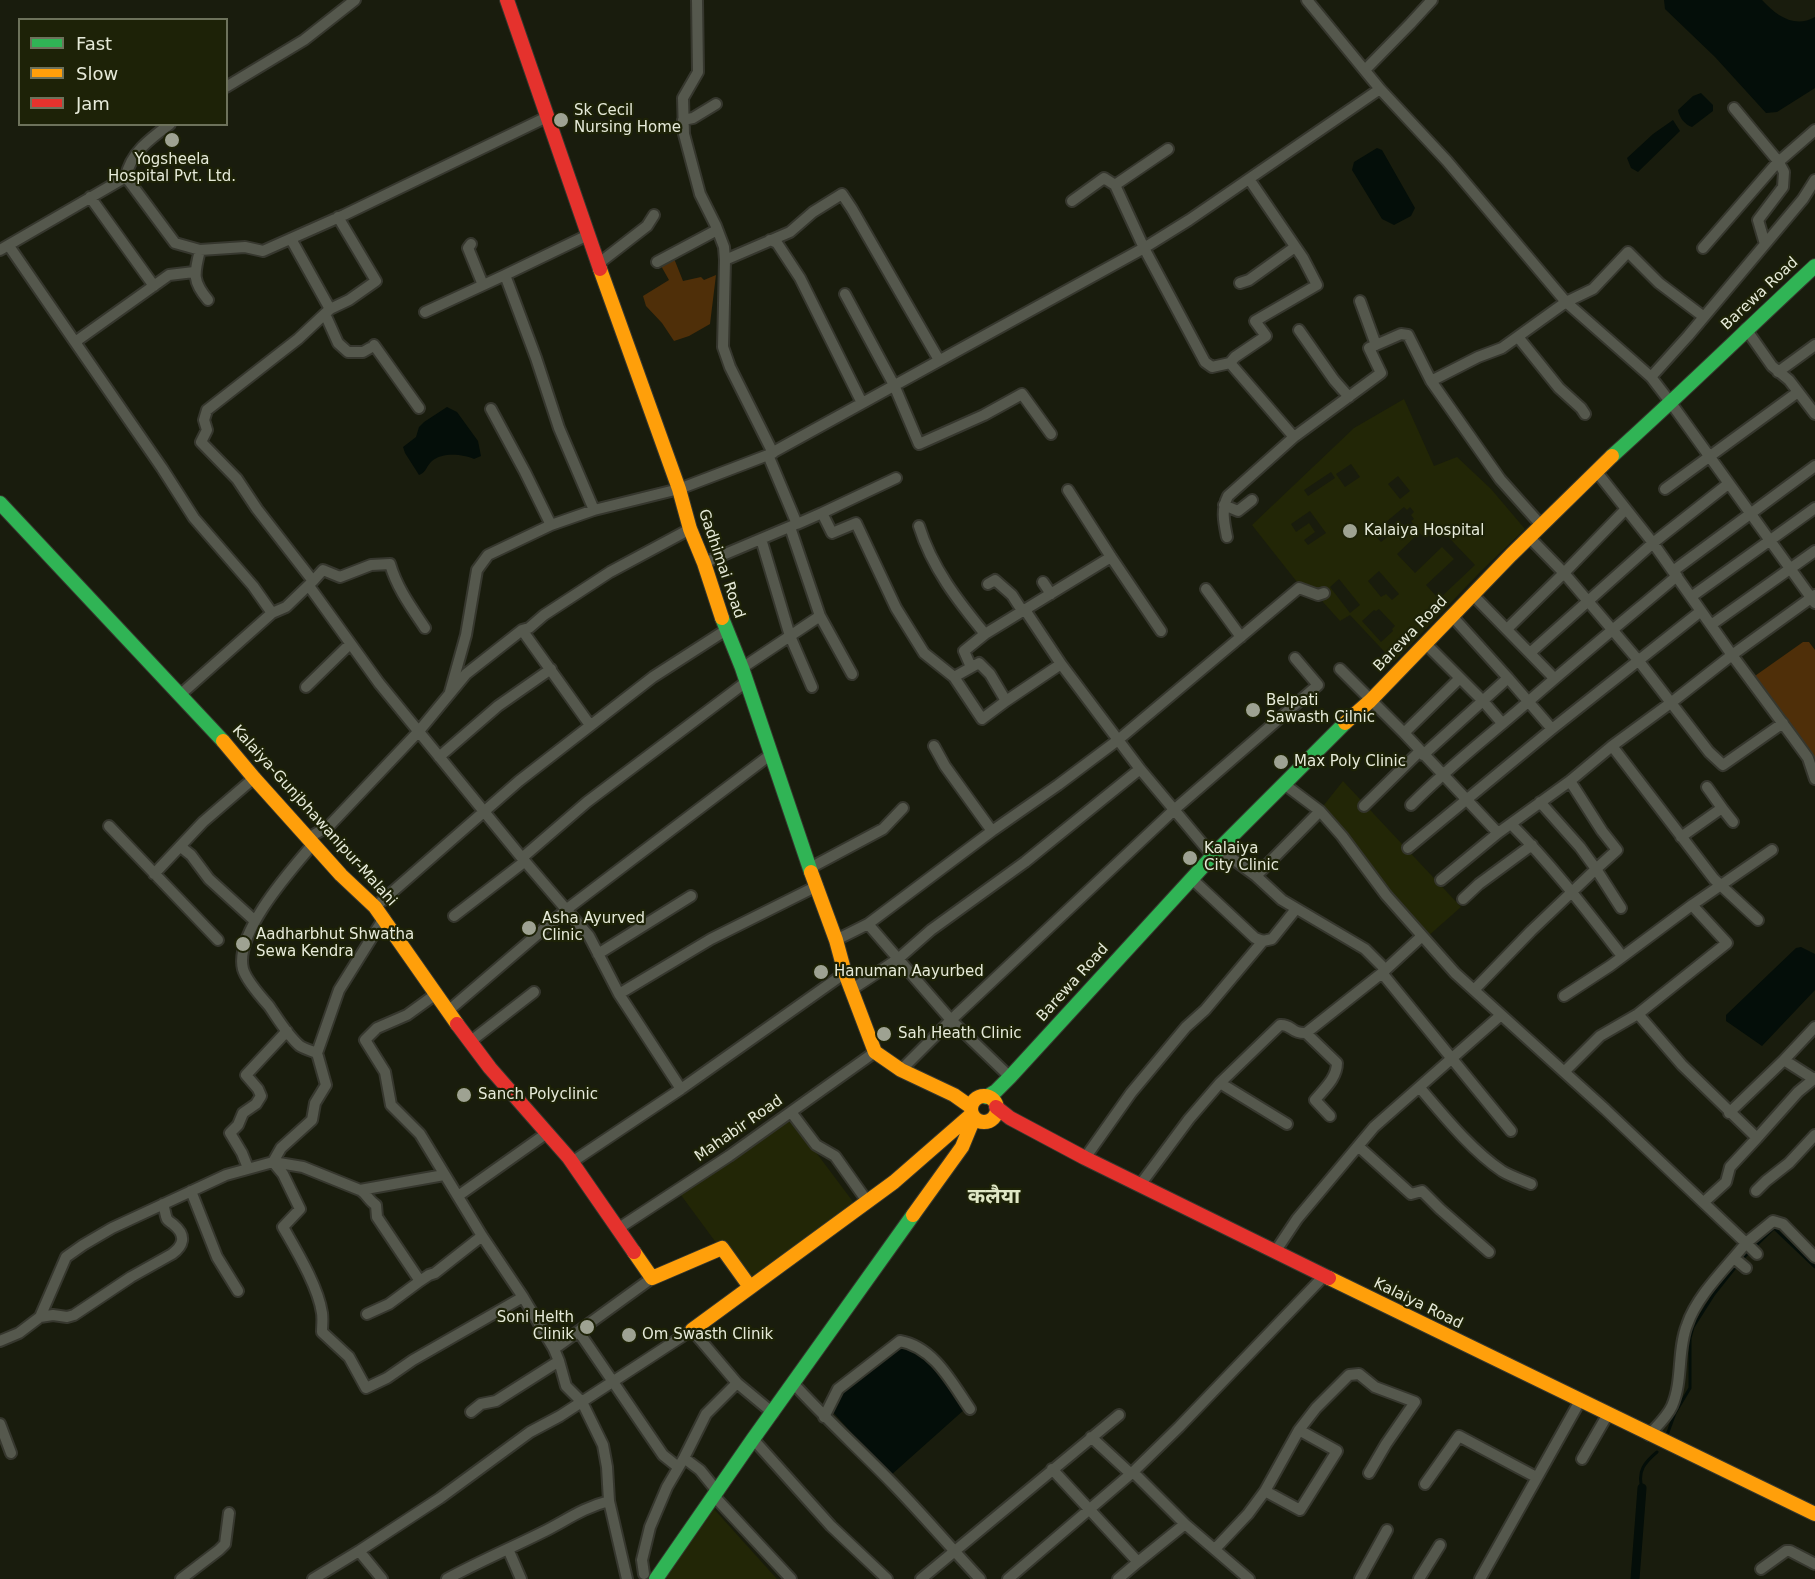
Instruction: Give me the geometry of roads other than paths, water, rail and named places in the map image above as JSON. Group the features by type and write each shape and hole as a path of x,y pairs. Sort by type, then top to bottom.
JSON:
{"street":[{"path":"228,86 304,40 355,0"},
{"name":"Gadhimai Road","path":"507,0 588,236 679,489 690,529 742,668 770,755 836,940 845,973 875,1052"},
{"path":"698,0 698,72 683,98 684,135 700,194 723,247 725,261 723,347 729,367 771,454 820,616 852,674"},
{"path":"1307,0 1366,69 1380,89 1447,161 1566,302 1651,378 1814,599 1732,654 1570,781 1497,833 1441,880"},
{"path":"1366,69 1432,0"},
{"path":"450,692 466,635 477,570 488,555 551,525 594,510 679,489 771,454 1144,248 1380,89"},
{"path":"683,120 693,118 716,104"},
{"path":"1734,108 1778,161 1784,172 1783,187 1758,220 1765,244"},
{"path":"167,126 150,138 128,165 126,177 175,243 200,250 245,248 263,251 291,240 547,117"},
{"path":"1703,248 1778,161 1815,130"},
{"path":"1114,185 1168,149"},
{"path":"126,177 5,248 75,342 194,518 253,586 272,613"},
{"path":"1072,201 1104,178 1114,185 1144,248 1205,362 1212,368 1230,363 1235,357 1266,336 1255,321 1317,285 1295,247 1249,179"},
{"path":"1651,378 1803,199 1815,180"},
{"path":"725,261 790,232 813,212 842,194 939,360"},
{"path":"90,197 154,286"},
{"path":"598,264 647,226 654,215"},
{"path":"338,217 376,280 350,300 328,311 298,339 207,410 204,420 207,430 201,442 237,480 379,683 523,860 589,936 619,994 681,1089"},
{"path":"657,262 717,230"},
{"path":"425,312 588,236"},
{"path":"291,240 328,311 338,343 348,352 363,352 372,346 419,408"},
{"path":"770,240 777,243 800,278 862,403"},
{"path":"471,244 468,248 483,285"},
{"path":"1240,283 1249,280 1295,247"},
{"path":"200,250 194,272 197,286 208,300"},
{"path":"1431,381 1478,357 1502,348 1566,302 1593,288 1628,252 1659,283 1704,317"},
{"name":"Barewa Road","path":"984,1108 1215,852 1370,700 1596,471 1815,266"},
{"path":"75,342 173,273 194,272"},
{"path":"505,275 559,428 594,510"},
{"path":"845,294 894,385 919,444 984,415 1022,394 1051,434"},
{"path":"1360,301 1376,345"},
{"path":"1746,329 1778,372 1789,380 1815,414"},
{"path":"1299,330 1334,380 1349,397"},
{"path":"1227,537 1223,519 1224,505 1228,496 1294,437 1381,374 1369,348 1401,334 1408,335 1431,381 1500,480 1541,525"},
{"path":"1518,337 1558,388 1585,414"},
{"path":"1778,372 1815,345"},
{"path":"1230,363 1294,437"},
{"path":"1665,489 1798,392"},
{"path":"491,409 551,525"},
{"path":"1411,805 1442,774 1612,631 1675,574 1815,466"},
{"path":"1596,471 1653,543 1710,625 1783,723 1808,758 1814,776"},
{"path":"704,563 822,513 896,478"},
{"path":"1530,653 1653,543 1728,484"},
{"path":"1068,490 1161,631"},
{"path":"1224,505 1238,511 1252,500"},
{"name":"Kalaiya-Gunjbhawanipur-Malahi","path":"0,502 129,642 181,694 341,875 380,912 490,1068 572,1162 652,1278"},
{"path":"1691,597 1815,508"},
{"path":"1507,629 1625,510"},
{"path":"822,513 832,533 856,523 896,608 924,653 954,677 982,719 1061,664"},
{"path":"919,526 924,543 944,580 985,634"},
{"path":"317,1053 301,1046 287,1031 243,969 243,948 249,932 311,841 329,826 419,731 466,674 522,630 529,628 544,615 610,572 690,529"},
{"path":"1529,537 1564,573 1638,660 1709,752 1723,765 1783,723"},
{"path":"761,539 790,636 812,687"},
{"path":"1710,625 1815,551"},
{"path":"971,667 964,651 985,634 1111,557"},
{"path":"181,694 272,613 286,607 323,570 340,577 371,565 390,564 401,591 425,628"},
{"path":"988,584 995,580 1011,595 1140,769 1215,852 1256,876 1282,900 1365,950 1511,1131"},
{"path":"1043,582 1051,594"},
{"path":"836,940 868,924 1118,740 1299,588 1318,595 1324,593"},
{"path":"1206,589 1241,637"},
{"path":"1473,595 1554,678"},
{"path":"1408,848 1552,729 1701,611"},
{"path":"742,668 820,616"},
{"path":"1452,616 1552,729"},
{"path":"522,630 590,724"},
{"path":"273,1162 281,1148 312,1120 315,1103 326,1085 317,1053 339,990 380,912 483,811 590,724 653,677 726,630"},
{"path":"1425,643 1484,701 1502,723"},
{"path":"306,687 350,644"},
{"path":"901,1070 1175,809 1318,685 1294,658"},
{"path":"954,677 979,663 990,674 1006,701"},
{"path":"439,757 498,706 550,669"},
{"path":"1340,669 1404,733 1497,833"},
{"path":"1404,733 1460,678"},
{"path":"1365,806 1508,678"},
{"path":"454,916 523,860 586,802 746,682"},
{"path":"934,746 945,766 992,831"},
{"path":"1612,746 1714,879 1758,920"},
{"path":"448,1011 567,909 770,755"},
{"path":"851,990 898,959 931,930 1025,862 1140,769"},
{"path":"154,874 203,822 254,778"},
{"path":"1474,990 1531,931 1617,850 1570,781"},
{"path":"1284,784 1320,811 1342,836 1386,895 1455,973 1751,1248"},
{"path":"1707,787 1733,822"},
{"path":"1540,802 1580,847 1621,908"},
{"path":"810,868 883,829 903,808"},
{"path":"1681,837 1722,808"},
{"path":"1256,876 1320,811"},
{"path":"1511,824 1573,892 1623,956"},
{"path":"109,826 218,940"},
{"path":"1463,899 1479,884 1532,845"},
{"path":"181,847 209,879 255,921"},
{"path":"1564,996 1772,850"},
{"path":"1192,879 1255,938 1263,941 1272,939 1296,909"},
{"path":"619,994 711,939 817,886"},
{"path":"598,954 691,896"},
{"path":"1564,1072 1600,1036 1638,1014 1727,943 1692,905"},
{"path":"868,924 951,1020 1010,1077"},
{"path":"1140,1185 1189,1119 1220,1083 1280,1025 1285,1024 1298,1033 1306,1033 1383,971 1422,936"},
{"path":"1085,1158 1131,1093 1263,941"},
{"path":"572,1162 681,1089 845,973"},
{"path":"471,1041 534,992"},
{"path":"436,994 407,1015 377,1028 364,1040 385,1072 391,1105 420,1134 482,1236 523,1297 554,1349 566,1386 582,1402 603,1445 608,1467 609,1501 626,1578 652,1576 716,1493 962,1147 968,1132 984,1108"},
{"path":"1275,1252 1297,1219 1374,1127 1501,1014"},
{"path":"1638,1014 1672,1054 1757,1138"},
{"path":"1730,1113 1815,1027"},
{"path":"248,1168 230,1133 238,1125 243,1113 256,1104 261,1096 246,1075 287,1031"},
{"path":"1306,1033 1336,1063 1337,1071 1315,1100 1330,1116"},
{"path":"875,1052 901,1070 984,1108"},
{"name":"Mahabir Road","path":"619,1228 729,1156 875,1052"},
{"path":"1704,1202 1726,1182 1730,1167 1798,1092 1815,1078 1784,1060"},
{"path":"1220,1083 1287,1124"},
{"path":"1420,1088 1483,1156 1503,1172 1531,1184"},
{"path":"313,1579 440,1498 530,1432 560,1416 692,1330 894,1182 984,1108"},
{"name":"Kalaiya Road","path":"984,1108 1010,1118 1323,1277 1815,1514"},
{"path":"791,1112 816,1145 835,1156 867,1201"},
{"path":"458,1196 547,1133"},
{"path":"1756,1191 1789,1163 1815,1135"},
{"path":"1358,1146 1410,1194 1422,1191 1490,1252"},
{"path":"273,1162 283,1174 300,1209 283,1227 314,1289 322,1313 322,1332 349,1357 366,1388 387,1378 413,1360 523,1297"},
{"path":"40,1317 66,1257 83,1245 112,1228 226,1175 273,1162 303,1167 367,1194 371,1202 376,1205 377,1217 420,1281"},
{"path":"360,1190 444,1175"},
{"path":"191,1191 217,1257 237,1291"},
{"path":"0,1341 19,1333 40,1317 74,1315 99,1297 180,1248 183,1241 180,1233 177,1227 167,1220 163,1204"},
{"path":"1649,1435 1672,1406 1686,1327 1693,1310 1740,1263 1773,1221 1783,1224 1815,1257"},
{"path":"367,1314 389,1304 482,1236"},
{"path":"554,1349 652,1278 722,1248 750,1287"},
{"path":"1008,1579 1132,1473 1323,1277"},
{"path":"692,1330 737,1383 773,1413"},
{"path":"579,1332 663,1455 700,1470 716,1493 791,1579"},
{"path":"824,1417 838,1389 900,1341 912,1343 924,1349 945,1373 970,1409"},
{"path":"471,1412 481,1404 496,1401 559,1361"},
{"path":"1215,1550 1248,1514 1265,1491 1299,1430 1316,1408 1349,1375 1359,1374 1375,1387 1415,1402 1369,1473"},
{"path":"652,1576 642,1560 650,1527 667,1487 706,1414 737,1383"},
{"path":"793,1383 824,1417 838,1428 896,1487 980,1579"},
{"path":"1480,1579 1581,1401"},
{"path":"1582,1459 1608,1414"},
{"path":"921,1579 1119,1415"},
{"path":"0,1424 11,1453"},
{"path":"1265,1491 1300,1510 1337,1452 1299,1430"},
{"path":"1425,1484 1459,1436 1536,1478"},
{"path":"1091,1437 1185,1524 1249,1579"},
{"path":"753,1439 831,1526 887,1579"},
{"path":"1052,1469 1138,1562"},
{"path":"447,1579 590,1506 609,1501"},
{"path":"181,1579 225,1544 229,1513"},
{"path":"1118,1579 1185,1524"},
{"path":"1360,1579 1387,1530"},
{"path":"1419,1579 1440,1545"},
{"path":"508,1549 521,1579"},
{"path":"359,1551 382,1579"},
{"path":"1761,1569 1786,1551 1815,1564"}],"waterway":[{"path":"1741,1260 1774,1228 1815,1267"},
{"path":"1667,1435 1675,1413 1690,1388 1690,1338 1693,1327 1714,1294 1737,1265"},
{"path":"1642,1488 1643,1467 1657,1452"},
{"path":"1635,1579 1642,1488"}],"place":[{"name":"Sk Cecil Nursing Home","path":"561,120"},
{"name":"Yogsheela Hospital Pvt. Ltd.","path":"172,140"},
{"name":"Kalaiya Hospital","path":"1350,531"},
{"name":"Belpati Sawasth Cilnic","path":"1253,710"},
{"name":"Max Poly Clinic","path":"1281,762"},
{"name":"Kalaiya City Clinic","path":"1190,858"},
{"name":"Asha Ayurved Clinic","path":"529,928"},
{"name":"Aadharbhut Shwatha Sewa Kendra","path":"243,944"},
{"name":"Hanuman Aayurbed","path":"821,972"},
{"name":"Sah Heath Clinic","path":"884,1034"},
{"name":"Sanch Polyclinic","path":"464,1095"},
{"name":"Soni Helth Clinik","path":"587,1327"},
{"name":"Om Swasth Clinik","path":"629,1335"}],"district":[{"name":"कलैया","path":"994,1198"}]}
